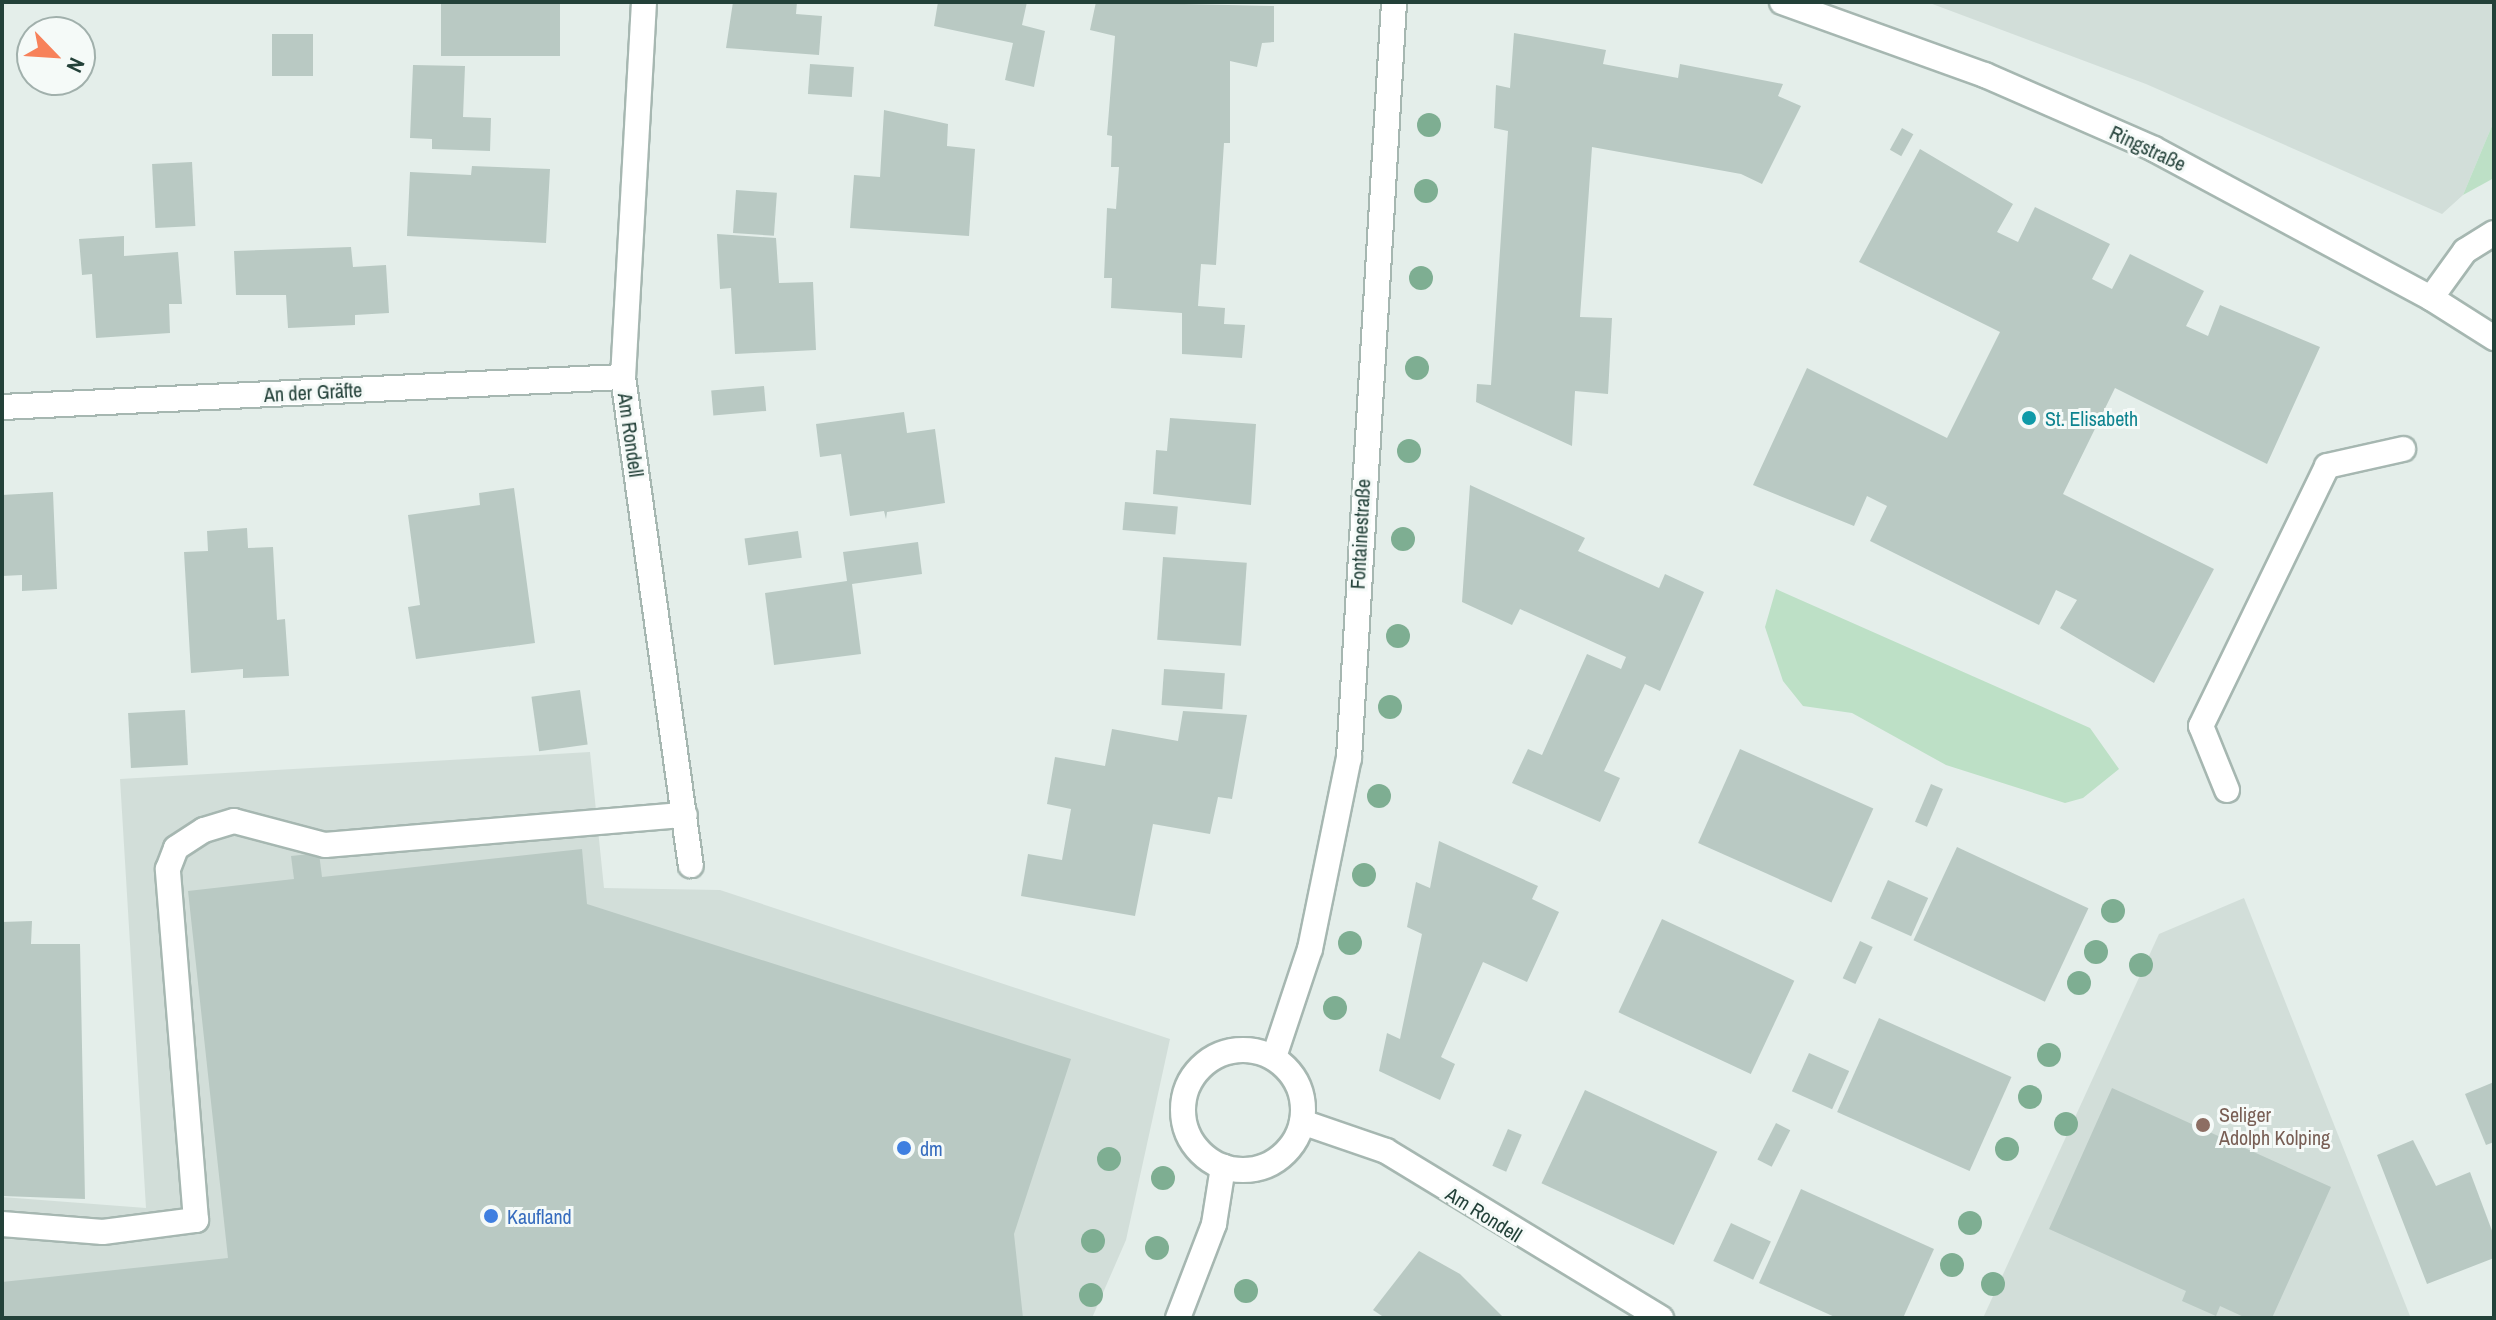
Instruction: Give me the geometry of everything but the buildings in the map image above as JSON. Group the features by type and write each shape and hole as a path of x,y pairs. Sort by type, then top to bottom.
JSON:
{"street":[{"name":"Am Rondell","path":"644,2 623,377 691,865"},
{"name":"Fontainestraße","path":"1274,1057 1310,949 1349,758 1394,2"},
{"name":"Ringstraße","path":"1782,2 1985,75 2154,149 2431,298 2494,338"},
{"path":"2431,298 2465,251 2494,233"},
{"name":"An der Gräfte","path":"2,407 623,377"},
{"path":"2227,790 2201,726 2327,466 2403,449"},
{"path":"2,1224 103,1232 196,1220 168,869 176,848 204,830 234,821 325,845 685,815"},
{"path":"1231,1051 1274,1057 1292,1075 1302,1097 1302,1122 1292,1145 1273,1162 1249,1170 1223,1167 1202,1155 1187,1133 1182,1108 1190,1081 1209,1059 1231,1051"},
{"name":"Am Rondell","path":"1302,1122 1386,1151 1661,1318"},
{"path":"1178,1318 1214,1224 1223,1167"}],"shaded area":[{"path":"1927,2 2494,2 2494,121 2463,195 2442,214 2146,84"},
{"path":"590,752 604,888 720,890 1170,1039 1126,1240 1092,1318 2,1318 2,1197 146,1208 120,779"},
{"name":"Seliger Adolph Kolping","path":"2244,898 2410,1316 1983,1318 2159,934"}],"green space":[{"path":"2494,121 2494,178 2463,195"},
{"path":"1776,589 2090,728 2119,769 2083,798 2065,803 1946,765 1852,713 1803,706 1783,681 1765,627"}],"place":[{"name":"St. Elisabeth","path":"2029,418"},
{"name":"Seliger Adolph Kolping","path":"2203,1125"},
{"name":"dm","path":"904,1148"},
{"name":"Kaufland","path":"491,1216"}]}
